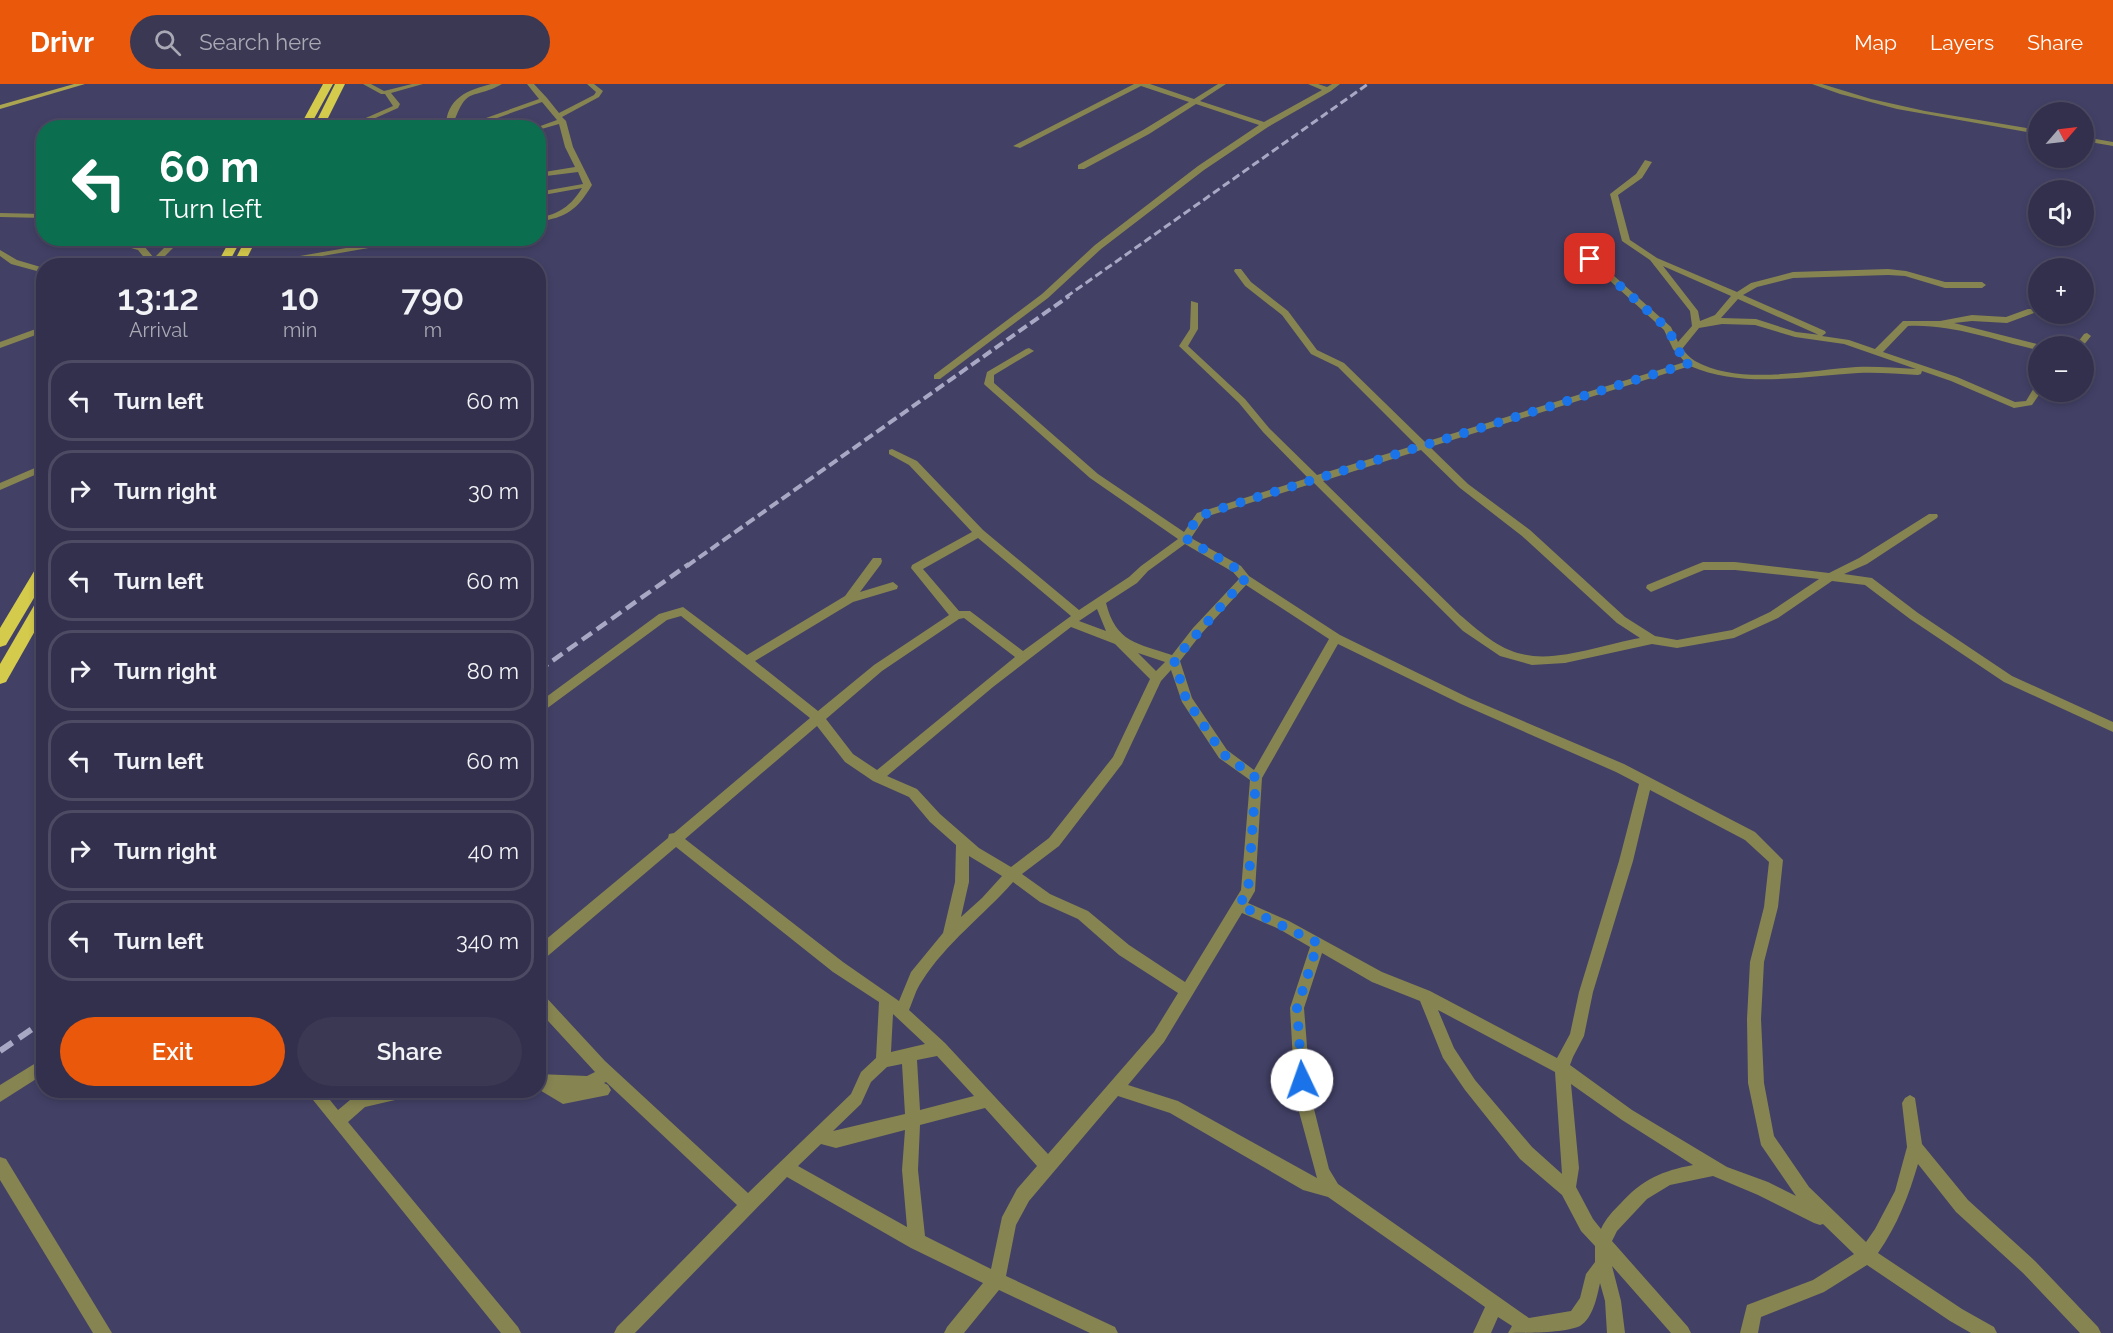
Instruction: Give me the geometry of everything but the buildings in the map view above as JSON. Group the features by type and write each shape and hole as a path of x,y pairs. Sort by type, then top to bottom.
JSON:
{"highway":[{"path":"308,120 328,84"},
{"path":"322,120 340,84"},
{"path":"0,641 36,580"},
{"path":"0,678 36,615"}],"main road":[{"path":"0,104 67,84"},
{"path":"0,104 82,84"}],"street":[{"path":"366,84 380,92 420,84"},
{"path":"451,120 457,99 467,93 499,84"},
{"path":"530,84 560,118 569,147 588,185"},
{"path":"546,124 597,96 600,91 590,84"},
{"path":"1017,146 1141,84 1265,125"},
{"path":"1081,167 1146,132 1223,84"},
{"path":"1311,84 1329,90"},
{"path":"937,377 1045,296 1098,247 1201,168 1265,125 1337,84"},
{"path":"1815,84 1861,100 1901,109 2028,130"},
{"path":"365,120 396,107 397,104 387,92"},
{"path":"483,120 545,99"},
{"path":"2094,141 2113,144"},
{"path":"1648,162 1639,176 1614,194 1626,242 1653,258 1736,296 1846,342 1935,373 2014,405 2030,402"},
{"path":"546,175 580,169"},
{"path":"546,193 588,185"},
{"path":"546,218 563,215 570,210 588,185"},
{"path":"0,215 36,216"},
{"path":"133,246 141,248 150,258"},
{"path":"161,258 172,246"},
{"path":"294,258 367,246"},
{"path":"0,252 14,262 36,269"},
{"path":"1653,258 1694,311 1696,326"},
{"path":"1590,259 1668,329 1677,349 1690,363 1722,372 1767,377 1823,375 1858,370 1935,373"},
{"path":"0,268 14,262"},
{"path":"1238,271 1248,284 1285,313 1314,352 1341,365 1464,486 1526,533 1622,621 1652,640"},
{"path":"1677,349 1696,326 1718,317 1736,296 1767,280 1827,272 1888,272 1906,274 1945,285 1982,285"},
{"path":"1194,303 1194,329 1183,346 1242,401 1266,430 1457,620 1518,659 1541,660 1597,653 1624,643 1652,640 1677,644 1734,634 1774,615 1833,575 1863,561 1933,516"},
{"path":"1876,353 1906,322 1940,323 1972,318 2007,320 2028,312"},
{"path":"1696,326 1722,321 1756,322 1795,334 1846,342"},
{"path":"1940,323 2028,345"},
{"path":"0,345 36,332"},
{"path":"1029,351 990,374 989,384 1094,476 1185,538 1237,569 1245,579 1336,638 1465,701 1646,781 1750,836 1776,860 1771,908 1757,962 1754,1019 1756,1083 1767,1139 1803,1193 1867,1255"},
{"path":"877,777 914,750 969,700 1074,620 1133,580 1141,569 1185,538 1191,523 1201,515 1690,363"},
{"path":"892,452 913,463 979,533 1074,620 1119,641 1174,660"},
{"path":"0,487 36,471"},
{"path":"956,616 916,568 979,533"},
{"path":"849,599 877,561"},
{"path":"1651,588 1703,566 1735,566 1833,575 1868,581 1914,616 2008,679 2113,727"},
{"path":"901,1012 916,977 950,935 987,902 1012,874 1054,842 1118,760 1156,678 1245,579"},
{"path":"746,661 849,599 892,586"},
{"path":"1100,602 1104,622 1119,641 1156,678"},
{"path":"546,704 663,617 683,611 818,718 849,758 877,777 913,793 935,818 974,852 1012,874 1045,898 1083,915 1124,950 1187,991"},
{"path":"546,948 878,668 956,616 966,614 1024,658"},
{"path":"953,1333 997,1279 1008,1223 1023,1195 1159,1037 1248,891 1256,778 1336,638"},
{"path":"1174,660 1186,699 1223,754 1256,778"},
{"path":"1568,1189 1571,1168 1562,1068 1566,1054 1577,1036 1586,992 1626,861 1646,781"},
{"path":"674,838 838,967 886,999 901,1012 940,1048 1048,1166"},
{"path":"950,935 962,882 963,842"},
{"path":"1239,905 1318,943 1377,977 1425,996 1562,1068 1627,1115 1714,1168 1815,1212 1867,1255 1988,1333"},
{"path":"1318,943 1297,1008 1303,1097 1322,1172 1332,1190"},
{"path":"1425,996 1448,1053 1470,1085 1526,1153 1568,1189 1578,1203 1587,1225 1682,1333"},
{"path":"884,1061 886,999"},
{"path":"546,1007 608,1073 748,1204"},
{"path":"623,1333 748,1204 856,1099 866,1077 884,1061 940,1048"},
{"path":"909,1055 913,1118 910,1170 917,1242"},
{"path":"0,1094 36,1070"},
{"path":"546,1081 588,1084 608,1073"},
{"path":"546,1085 563,1096 603,1090"},
{"path":"1115,1088 1173,1106 1309,1184 1332,1190 1495,1304 1528,1331 1576,1319 1588,1301 1592,1280 1604,1264"},
{"path":"319,1098 512,1333"},
{"path":"338,1120 364,1098"},
{"path":"818,1135 836,1140 988,1100"},
{"path":"1749,1333 1753,1311 1818,1286 1867,1255 1881,1235 1902,1193 1915,1147 1910,1103"},
{"path":"1915,1147 1962,1206 2029,1267 2092,1333"},
{"path":"0,1165 104,1333"},
{"path":"785,1167 917,1242 1109,1333"},
{"path":"1616,1333 1613,1301 1604,1264 1603,1244 1611,1225 1641,1193 1668,1178 1714,1168"},
{"path":"1482,1333 1495,1304"}],"railway":[{"path":"1066,297 1368,84"},
{"path":"687,566 1069,296"},
{"path":"546,665 689,564"},
{"path":"0,1051 36,1026"}],"route":[{"path":"1302,1080 1297,1008 1299,994 1318,943 1239,905 1248,891 1250,835 1256,778 1223,754 1186,699 1174,660 1197,631 1245,579 1237,569 1185,538 1191,523 1201,515 1247,499 1690,363 1682,357 1668,329 1590,259"}]}
